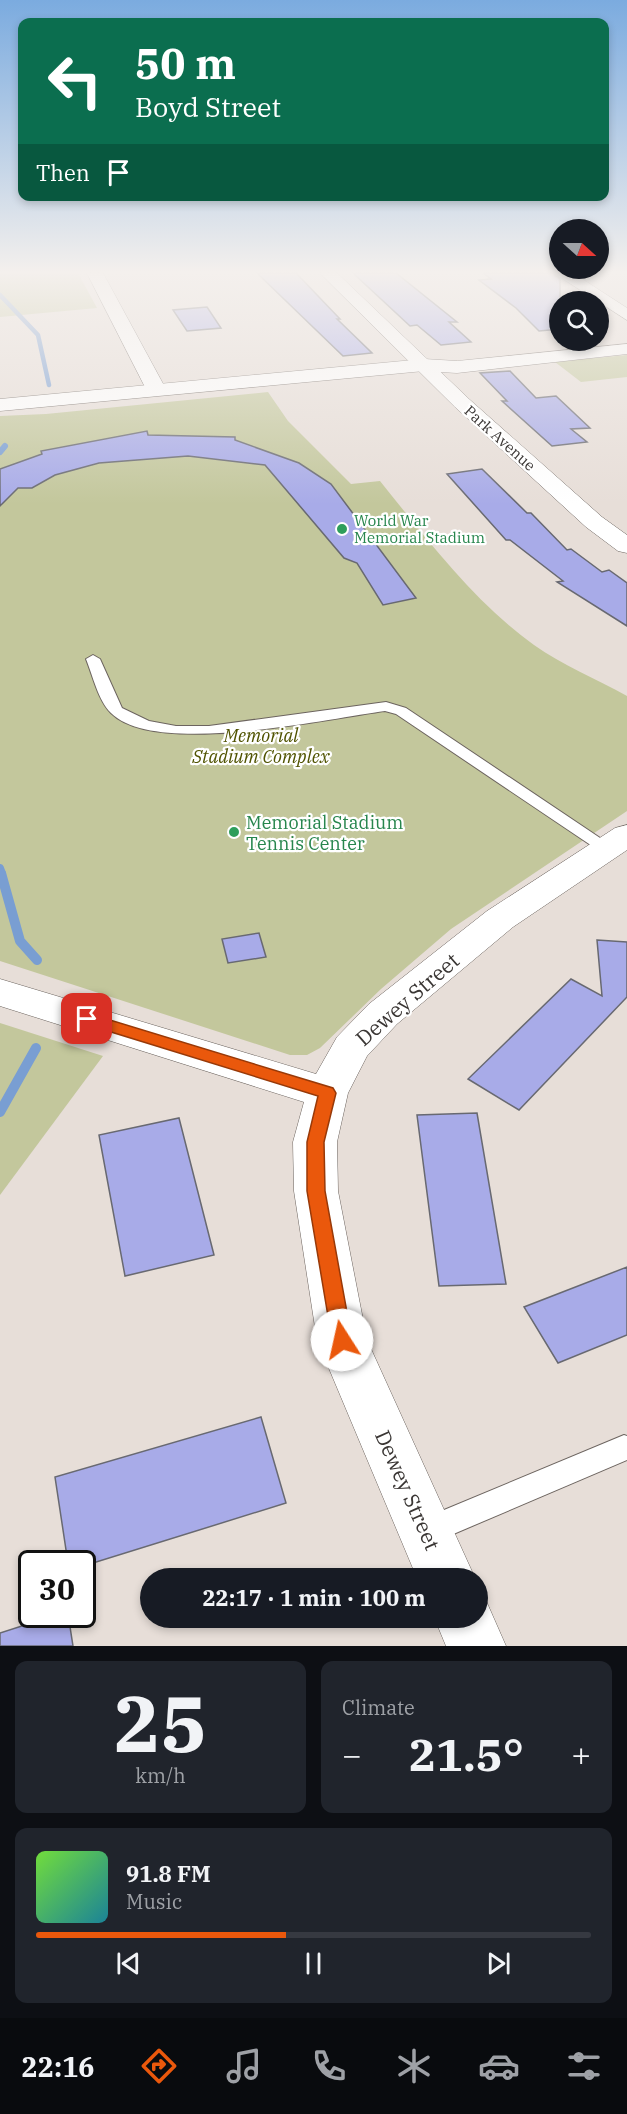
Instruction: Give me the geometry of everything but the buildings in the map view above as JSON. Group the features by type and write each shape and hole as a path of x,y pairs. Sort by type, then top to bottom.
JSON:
{"street":[{"path":"135,350 157,391"},
{"name":"Park Avenue","path":"408,350 462,403 594,522 627,546"},
{"path":"424,365 447,358 516,350"},
{"path":"0,405 424,365 457,367 619,350"},
{"name":"Dewey Street","path":"442,1568 342,1340 316,1191 315,1142 327,1093 351,1047 383,1014 500,919 620,848"},
{"path":"0,992 327,1093"},
{"path":"468,1628 476,1646"}],"lane":[{"path":"93,659 110,701 117,711 144,724 176,731 209,731 386,706 401,711 620,848"},
{"path":"426,1532 624,1448"}],"green space":[{"path":"627,355 627,377 581,382 555,362"},
{"name":"Memorial Stadium Complex","path":"268,392 288,421 351,484 380,481 452,568 512,628 556,659 627,696 627,811 451,929 381,989 320,1048 307,1055 290,1055 0,961 0,416 46,414"},
{"path":"0,1023 103,1056 0,1195"}],"waterway":[{"path":"41,350 49,385"},
{"path":"0,452 5,446"},
{"path":"0,868 2,874"},
{"path":"1,873 20,941 37,960"},
{"path":"0,1112 36,1048"}],"place":[{"name":"World War Memorial Stadium","path":"342,529"},
{"name":"Memorial Stadium Tennis Center","path":"234,832"}],"route":[{"path":"87,1019 327,1093 315,1142 316,1191 342,1340"}]}
